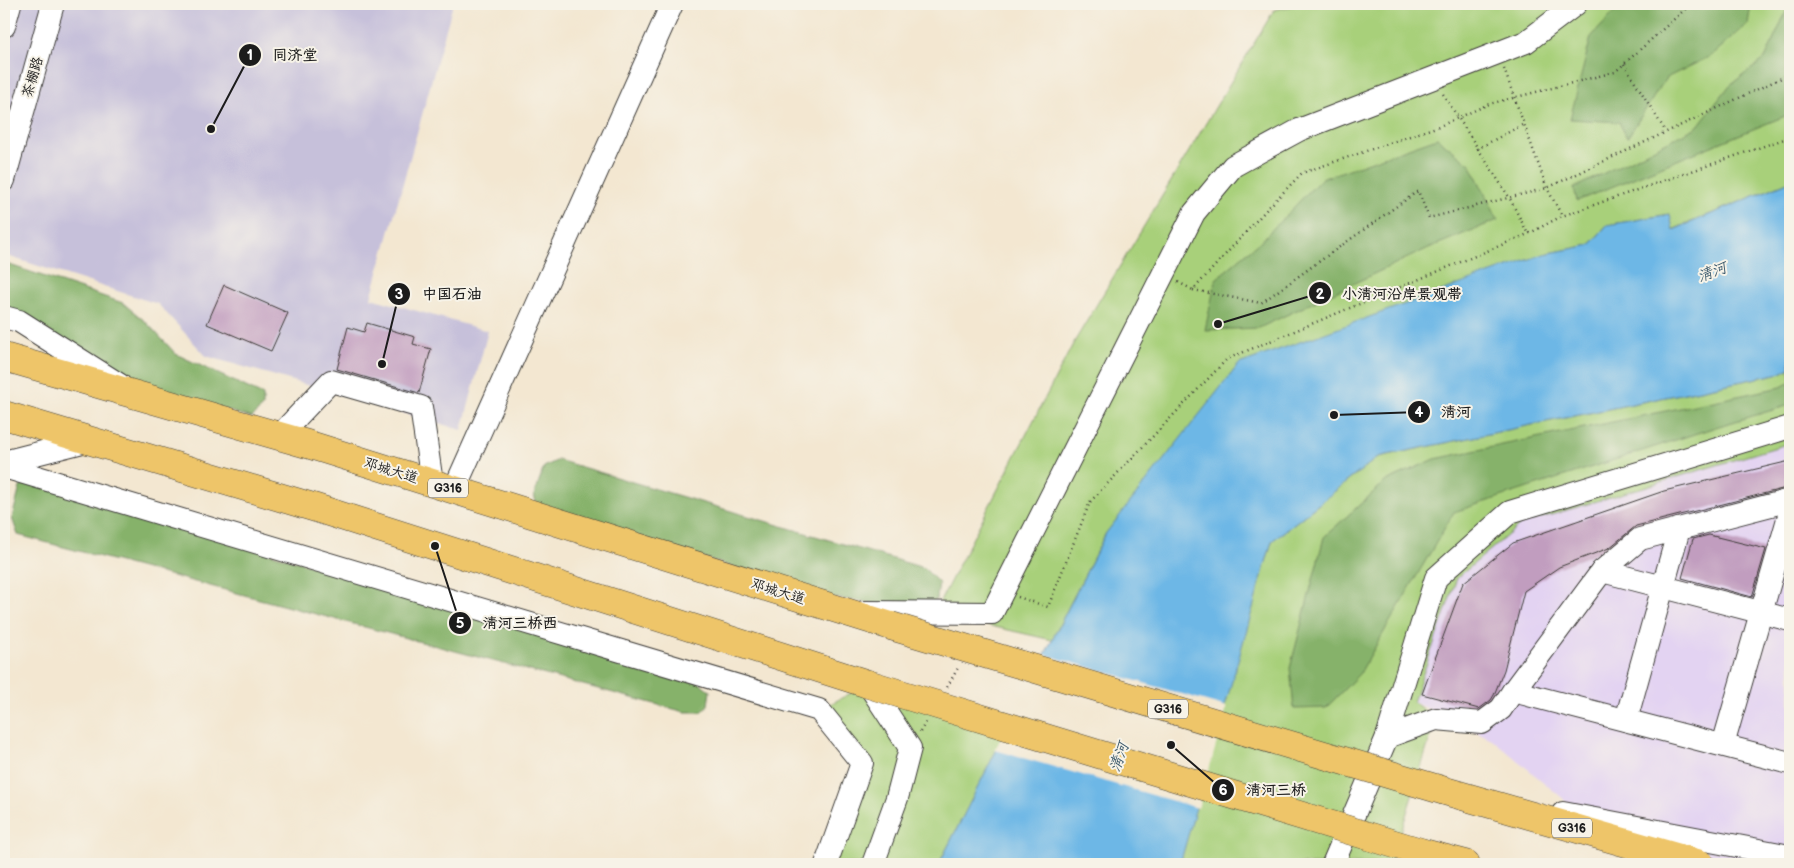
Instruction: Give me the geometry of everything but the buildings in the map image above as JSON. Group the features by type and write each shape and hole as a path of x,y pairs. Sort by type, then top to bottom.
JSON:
{"highway":[{"name":"邓城大道","path":"4,357 279,436 844,612 1445,791"},
{"path":"4,415 316,508 868,684 1424,853 1466,864"},
{"name":"G316","path":"1445,791 1691,862"}],"street":[{"path":"4,26 10,4"},
{"name":"茶棚路","path":"4,180 53,4"},
{"path":"443,487 672,4"},
{"path":"844,612 992,613 1194,213 1233,166 1299,130 1526,42 1576,4"},
{"path":"4,316 19,321 136,395"},
{"path":"279,436 330,380 421,407 443,487"},
{"path":"1333,864 1387,737 1436,578 1510,512 1790,427"},
{"path":"4,462 90,440"},
{"path":"4,467 820,710 862,763 826,864"},
{"path":"1387,737 1436,719 1482,723 1501,709 1602,571 1640,539 1790,500"},
{"path":"1723,745 1790,512"},
{"path":"1626,720 1679,529"},
{"path":"1602,571 1790,620"},
{"path":"868,684 910,748 897,798 873,864"},
{"path":"1513,691 1790,763"},
{"path":"1445,791 1790,856"},
{"path":"1424,853 1456,864"}],"path":[{"path":"1193,290 1302,173 1442,125 1489,104 1615,72 1691,4"},
{"path":"1498,53 1547,188 1562,216"},
{"path":"1624,64 1666,132"},
{"path":"1163,274 1193,290 1261,304 1418,191 1429,218 1547,188 1790,74"},
{"path":"1433,78 1508,198 1528,234"},
{"path":"1477,149 1524,124"},
{"path":"1002,592 1048,607 1090,502 1227,359 1528,234 1562,216 1790,137"},
{"path":"946,689 961,664"},
{"path":"910,748 930,714"}],"shaded area":[{"path":"4,4 453,4 371,298 488,331 462,430 206,356 158,304 4,255"},
{"path":"1790,443 1790,864 1700,864 1610,838 1492,739 1413,702 1457,578 1520,524"}],"green space":[{"path":"1301,4 1790,4 1790,181 1672,230 1669,214 1607,225 1590,245 1544,254 1106,533 1052,640 934,613 1073,344 1274,10"},
{"path":"1622,4 1751,4 1748,24 1711,56 1666,78 1627,138 1619,122 1570,119 1591,37"},
{"path":"1788,7 1790,7 1790,114 1577,201 1574,188 1697,127 1730,85 1765,59"},
{"path":"1437,138 1470,164 1498,220 1431,247 1259,328 1205,330 1216,279 1264,238 1321,179"},
{"path":"4,263 123,303 146,322 176,354 263,395 263,406 252,418 153,388 27,320 4,311"},
{"path":"1790,368 1790,443 1521,524 1457,578 1413,702 1436,719 1391,864 1177,864 1272,541 1378,457 1781,373"},
{"path":"1790,382 1790,405 1719,426 1454,512 1360,673 1326,708 1294,709 1290,668 1324,537 1386,481 1435,459 1781,387"},
{"path":"558,460 924,568 939,583 937,598 931,606 900,607 829,597 537,506 534,495 544,467"},
{"path":"31,482 698,681 710,691 708,705 702,712 685,712 18,535 12,518 20,487"},
{"path":"868,684 1009,727 939,864 817,864 862,763 819,710"}],"water":[{"path":"1790,181 1790,368 1781,373 1378,457 1272,541 1180,864 939,864 1106,533 1239,364 1544,254 1590,245 1607,225 1670,214 1673,230"}],"pier":[{"path":"1043,654 1227,707 1198,808 995,750"}],"place":[{"name":"同济堂","path":"211,129"},
{"name":"小清河沿岸景观带","path":"1218,324"},
{"name":"中国石油","path":"382,364"},
{"name":"清河","path":"1334,415"},
{"name":"清河三桥西","path":"435,546"},
{"name":"清河三桥","path":"1171,745"}]}
